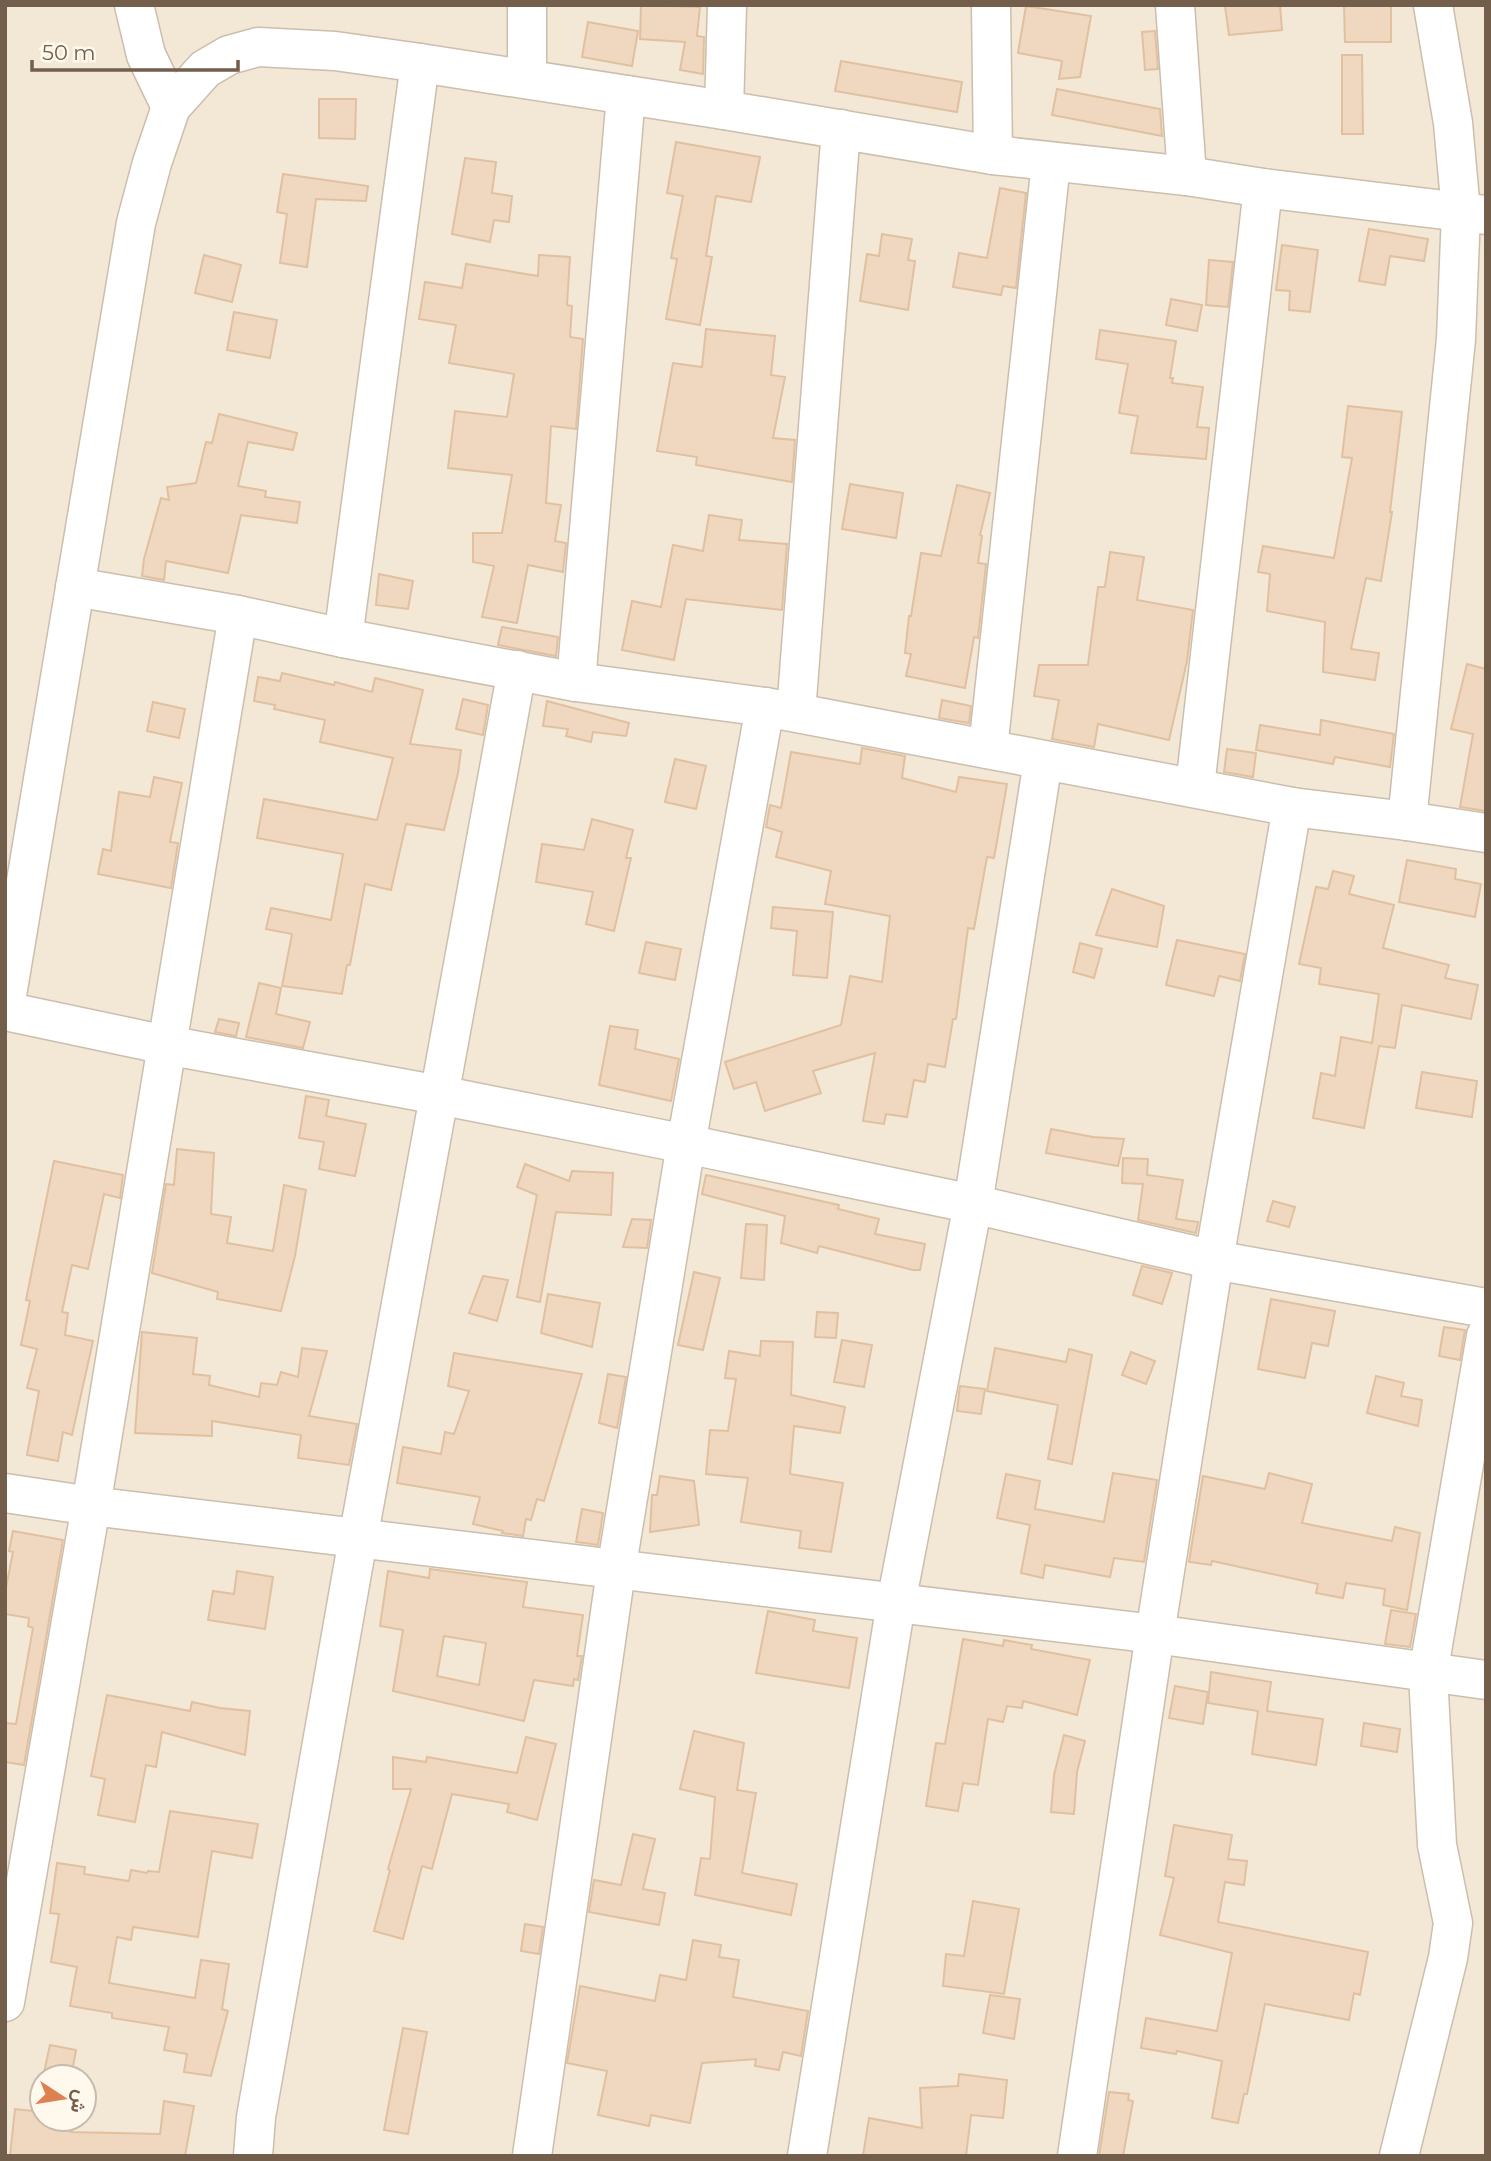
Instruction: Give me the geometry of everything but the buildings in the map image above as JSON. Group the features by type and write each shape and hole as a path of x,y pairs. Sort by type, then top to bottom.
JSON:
{"street":[{"path":"134,5 146,55 172,107"},
{"path":"527,5 527,79"},
{"path":"724,110 727,5"},
{"path":"991,5 993,155"},
{"path":"1175,5 1187,176"},
{"path":"1407,821 1456,339 1474,213 1453,123 1433,5"},
{"path":"1474,213 1263,188 1187,176 993,155 724,110 335,51 258,47 229,55 205,69 172,107 152,163 136,223 5,1009 166,1045 686,1144 973,1204 1214,1259 1486,1308"},
{"path":"344,638 420,62"},
{"path":"576,682 626,95"},
{"path":"531,2156 616,1571 686,1144 781,710 841,129"},
{"path":"988,749 1051,163"},
{"path":"1195,788 1263,188"},
{"path":"75,587 238,615 576,682 781,710 1292,807 1486,834"},
{"path":"5,2003 91,1506 238,615"},
{"path":"253,2156 257,2117 358,1539 517,670"},
{"path":"807,2156 896,1603 973,1204 1043,761"},
{"path":"1077,2156 1214,1259 1292,807"},
{"path":"1399,2156 1448,1958 1453,1923 1437,1845 1427,1674 1485,1342"},
{"path":"5,1493 616,1571 1155,1634 1427,1674 1486,1680"}],"shaded area":[{"path":"5,5 1486,5 1486,2156 5,2156"}]}
